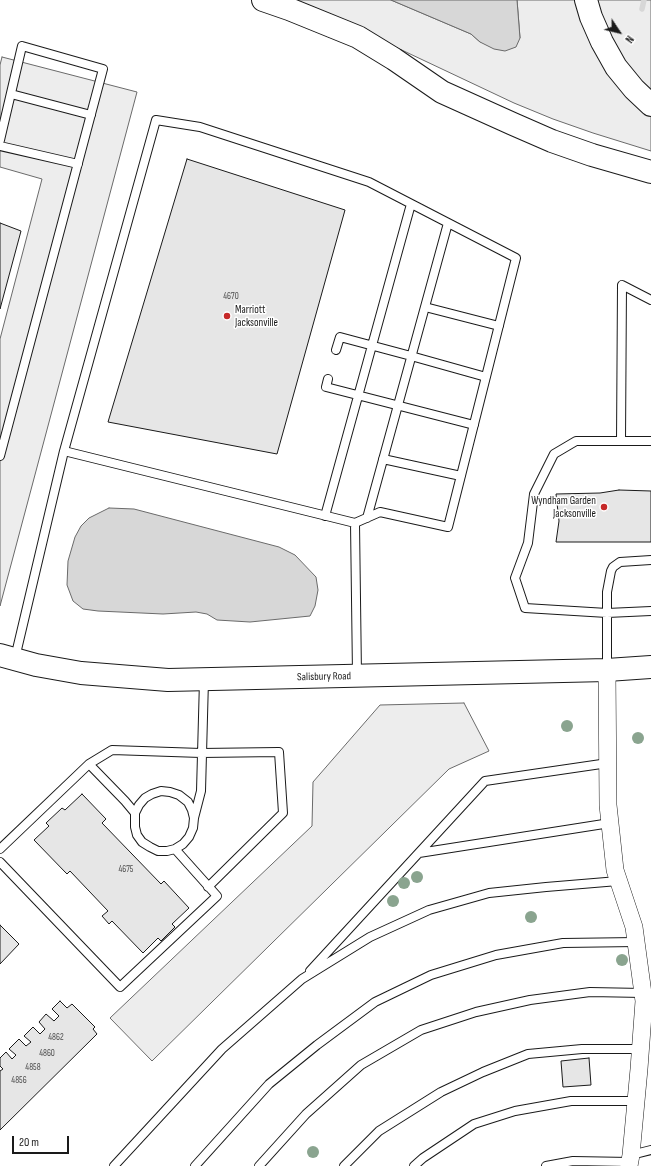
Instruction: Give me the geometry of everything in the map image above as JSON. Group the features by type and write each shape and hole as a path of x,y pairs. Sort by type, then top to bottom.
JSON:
{"main road":[{"path":"263,0 358,37 394,59 442,92 513,124 552,141 592,155 651,172"},
{"path":"586,0 591,17 602,42 616,66 634,89 651,104"},
{"name":"Salisbury Road","path":"7,657 36,665 81,673 168,680 606,670 651,667"}],"street":[{"path":"606,670 608,805 615,870 634,927 644,1001 646,1029 640,1049 630,1161"}],"lane":[{"path":"0,140 22,46 104,69 0,456"},
{"path":"11,94 91,115"},
{"path":"7,657 64,451 156,120 200,127 369,182 516,258 448,527 380,512 355,523 64,451"},
{"path":"0,146 78,164"},
{"path":"326,516 411,204"},
{"path":"367,518 448,223"},
{"path":"621,441 622,285 651,300"},
{"path":"425,307 499,326"},
{"path":"336,350 340,337 486,377"},
{"path":"328,379 326,387 474,425"},
{"path":"651,441 576,441 554,454 534,494 528,543 515,578 525,608 607,613 651,610"},
{"path":"383,459 461,476"},
{"path":"355,523 357,676"},
{"path":"606,670 607,592 609,577 613,567 620,562 651,560"},
{"path":"194,818 188,802 178,795 161,791 144,798 135,813 134,827 142,842 158,851 175,849 183,844 189,837 193,828 201,791 204,680"},
{"path":"0,849 89,764 112,750 202,753 279,752 282,813 208,886"},
{"path":"114,1166 222,1049 302,979 485,781 608,763"},
{"path":"89,764 135,813"},
{"path":"419,853 610,823"},
{"path":"0,862 120,987 217,896 175,849"},
{"path":"302,979 370,937 430,910 489,893 546,886 618,881"},
{"path":"195,1166 270,1084 317,1045 375,1002 431,975 496,955 563,943 636,942"},
{"path":"259,1166 306,1114 361,1065 421,1030 476,1012 530,1000 590,992 643,993"},
{"path":"344,1166 379,1131 441,1092 483,1072 528,1054 582,1049 640,1049"},
{"path":"414,1166 423,1158 474,1124 515,1111 571,1101 636,1101"},
{"path":"546,1166 573,1161 630,1161 651,1150"}],"shaded area":[{"path":"287,0 391,0 471,34 480,42 520,38 517,0 578,0 651,115 651,151 553,119 514,103 353,27"},
{"path":"391,0 517,0 520,38 516,47 505,51 494,49 480,42 471,34"},
{"path":"594,0 651,0 651,93 621,57"},
{"path":"2,57 137,92 0,606 0,339 42,179 0,167 0,65"},
{"path":"109,508 134,509 279,547 295,555 316,577 318,590 315,606 310,616 250,622 217,620 207,614 196,612 163,614 83,609 73,601 67,585 68,561 75,537 81,526 89,518"},
{"path":"464,703 489,751 449,769 152,1061 110,1018 312,826 313,782 380,705"}],"building":[{"name":"Marriott Jacksonville","path":"187,159 345,210 277,454 108,422"},
{"path":"0,223 21,231 0,309"},
{"name":"Wyndham Garden Jacksonville","path":"619,490 651,491 651,542 556,542 559,521 556,494 600,493"},
{"path":"82,794 106,819 102,823 161,884 164,881 189,908 172,924 175,927 161,941 158,938 143,953 112,921 109,924 102,916 108,911 70,871 67,874 34,840 49,826 46,823 62,808 65,810"},
{"path":"0,925 19,944 0,964"},
{"path":"60,1001 67,1008 72,1004 95,1027 93,1029 97,1034 0,1130 0,1071 3,1069 0,1066 0,1058 6,1052 12,1059 16,1055 9,1049 19,1039 26,1046 31,1042 24,1036 33,1027 40,1034 45,1029 39,1022 46,1014 54,1021 59,1016 52,1009"},
{"path":"589,1058 591,1085 563,1087 561,1061"}],"waterway":[{"path":"642,9 644,0"}],"place":[{"name":"Marriott Jacksonville","path":"227,316"},
{"name":"Wyndham Garden Jacksonville","path":"604,507"}]}
